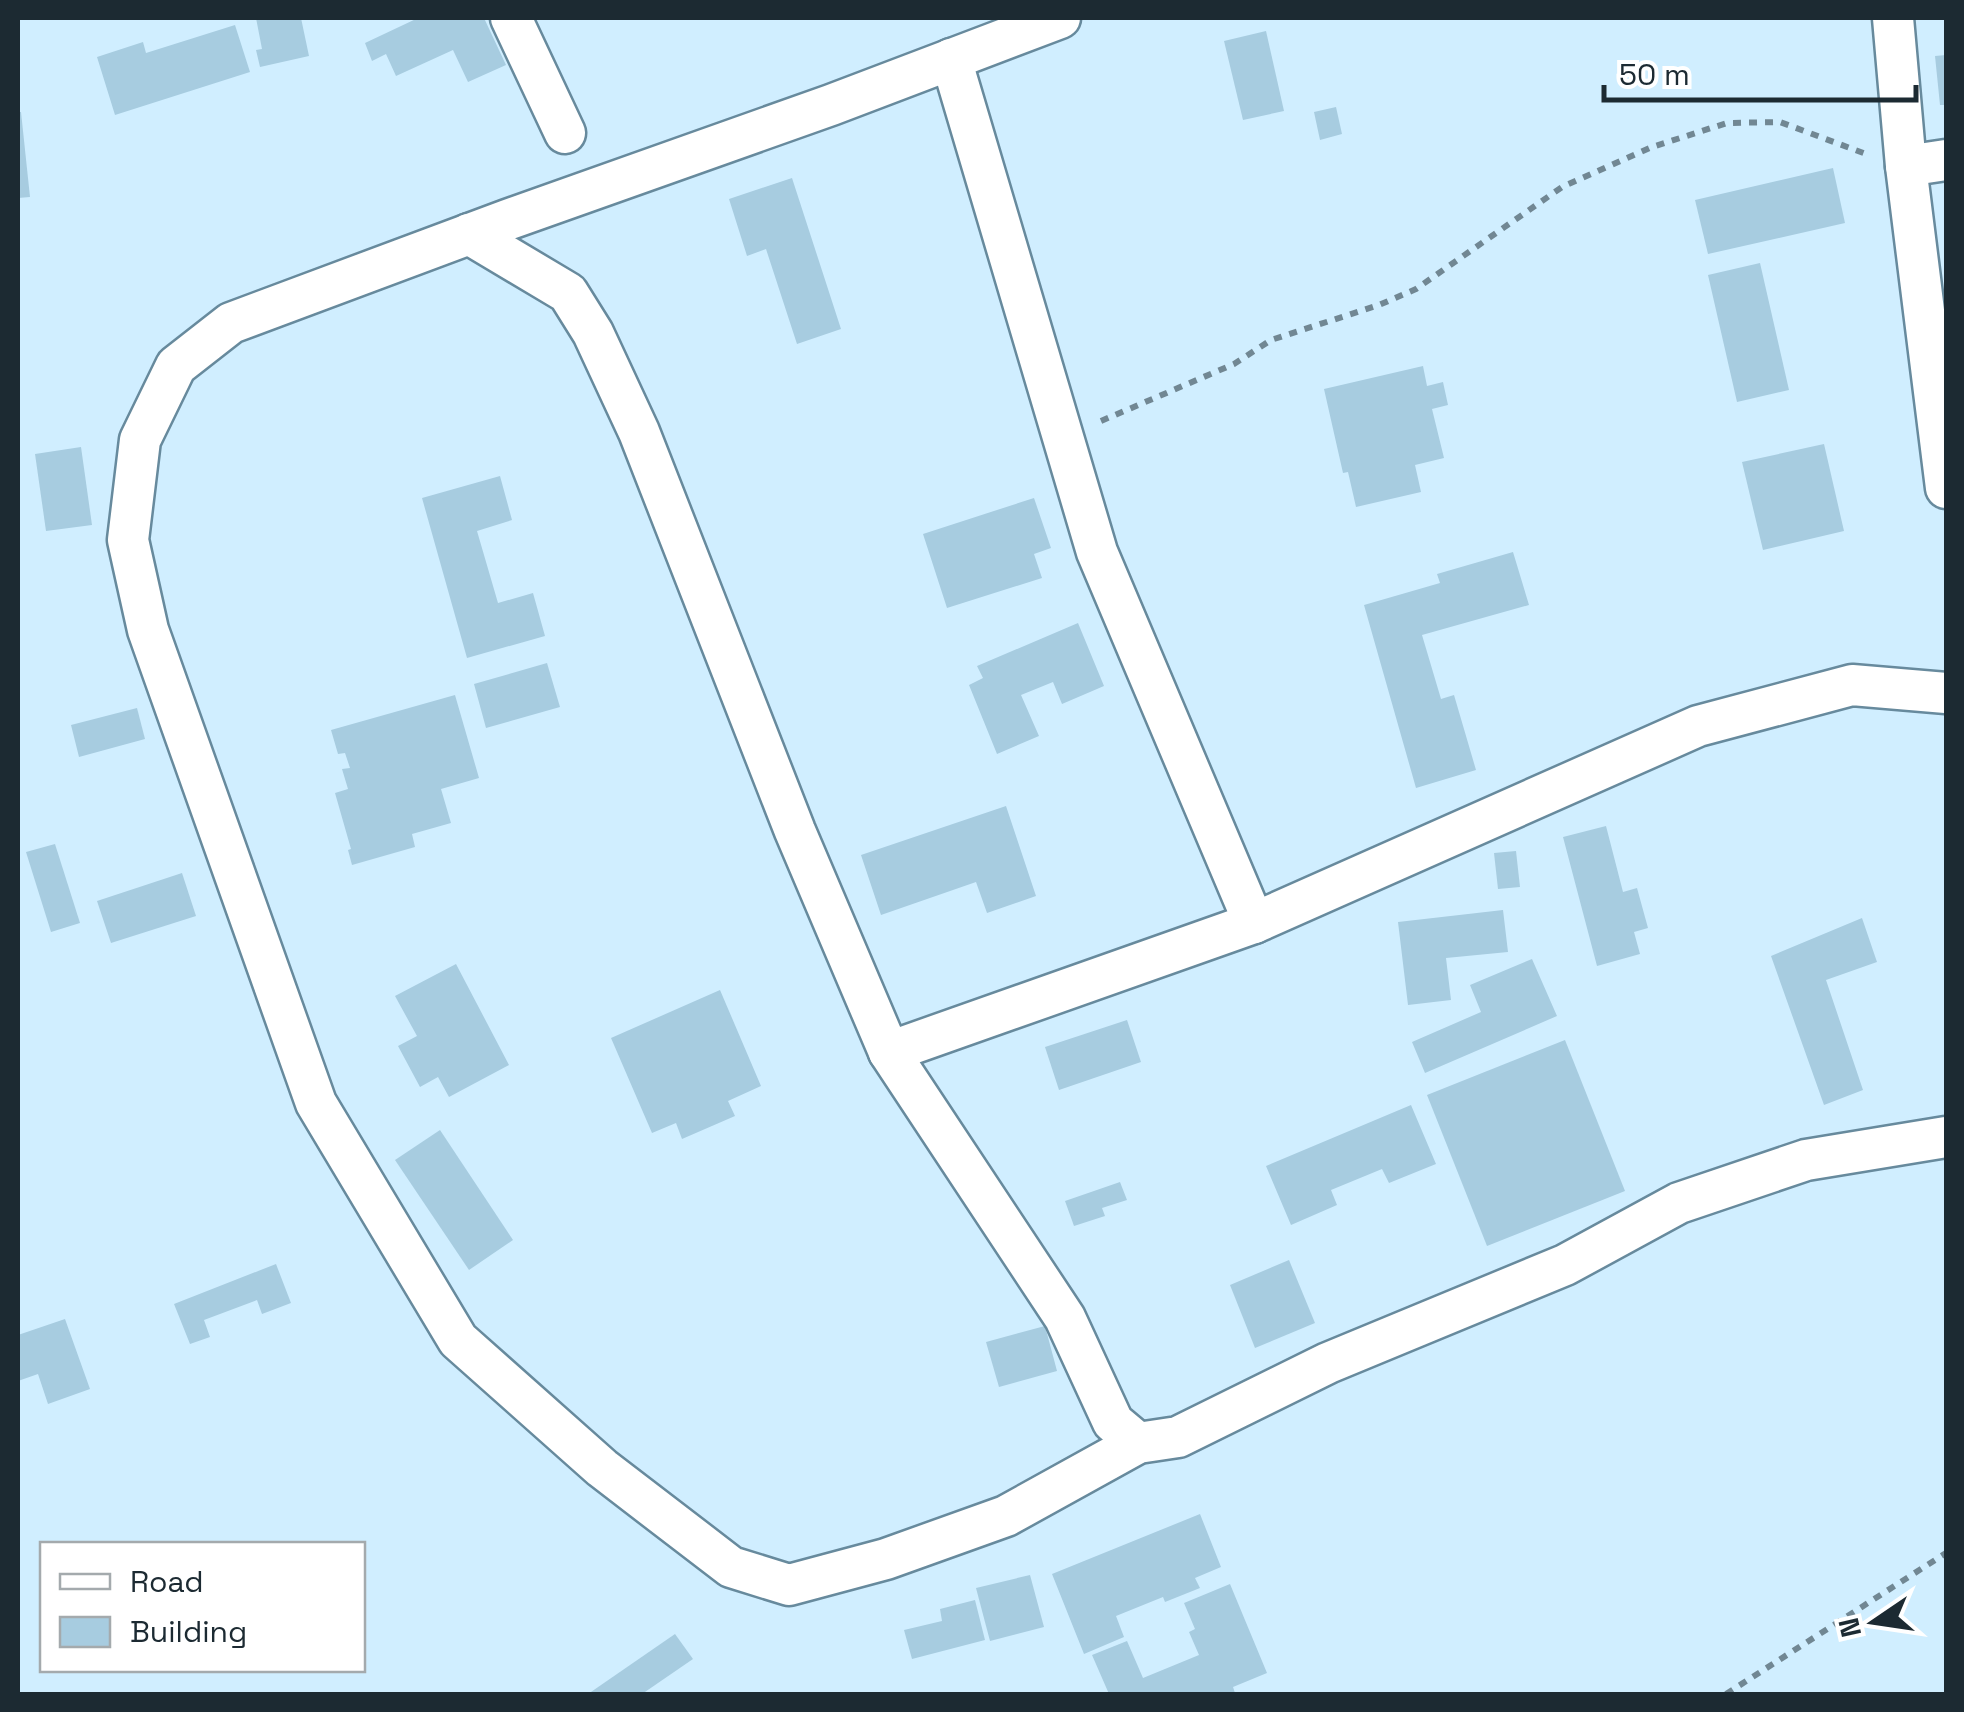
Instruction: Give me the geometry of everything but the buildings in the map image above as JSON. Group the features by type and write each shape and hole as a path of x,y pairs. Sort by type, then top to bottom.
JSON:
{"street":[{"path":"511,18 565,133"},
{"path":"1060,18 232,323 176,366 140,440 128,540 148,630 316,1104 458,1340 602,1468 731,1567 789,1585 886,1559 1006,1516 1138,1443 1178,1437 1328,1363 1565,1265 1679,1203 1806,1160 1946,1136"},
{"path":"1893,18 1906,166 1946,488"},
{"path":"951,59 1097,552 1254,922"},
{"path":"1906,166 1946,160"},
{"path":"469,234 568,293 594,332 639,432 745,706 889,1052 1065,1318 1113,1422 1138,1443"},
{"path":"889,1052 1254,922 1698,726 1852,685 1946,693"}],"path":[{"path":"1063,437 1234,364 1272,340 1380,306 1416,289 1562,188 1652,147 1727,124 1780,122 1844,148 1906,166"},
{"path":"1726,1694 1946,1553"}]}
